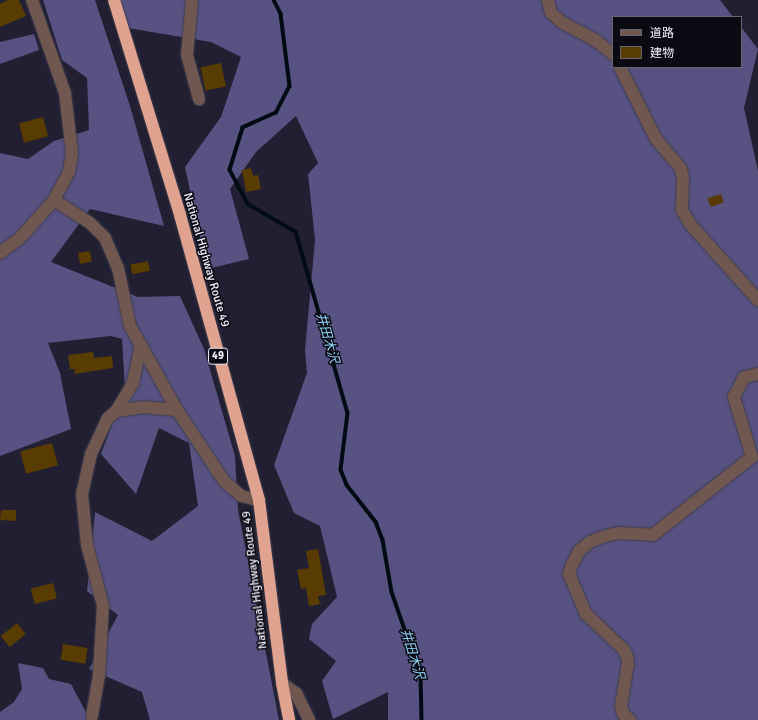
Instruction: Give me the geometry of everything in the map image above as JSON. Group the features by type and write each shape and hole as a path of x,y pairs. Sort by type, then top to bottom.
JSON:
{"highway":[{"name":"National Highway Route 49","path":"114,0 180,215 259,500 282,683 289,720"}],"street":[{"path":"0,254 20,237 54,200 69,172 72,152 64,93 32,0"},
{"path":"192,0 187,55 199,99"},
{"path":"548,0 551,13 563,23 595,40 612,53"},
{"path":"620,68 656,139 681,169 683,178 682,210 690,224 758,300"},
{"path":"54,200 90,223 105,238 118,268 130,326 177,410 224,481 241,496 259,500"},
{"path":"92,716 99,675 103,606 87,545 82,494 90,454 106,419 116,411 133,383 140,345"},
{"path":"630,720 623,714 621,706 628,663 627,656 623,649 586,614 569,574 571,566 579,552 590,542 605,536 619,533 653,535 752,457 734,397 744,377 758,374"},
{"path":"116,411 143,407 177,410"},
{"path":"282,683 296,693 309,720"}],"shaded area":[{"path":"43,0 95,0 130,106 164,226 90,209 51,262 138,297 180,296 204,349 235,456 238,510 279,720 150,720 142,692 89,669 118,615 87,591 95,512 152,541 198,506 189,443 159,428 136,494 101,454 125,389 122,339 111,336 48,343 60,373 71,429 0,456 0,153 28,159 54,141 89,130 87,78 62,60"},
{"path":"119,0 720,0 732,16 612,16 612,68 742,68 742,28 758,49 744,108 758,171 758,720 388,720 388,692 333,719 322,681 336,661 309,639 312,624 337,597 320,526 294,513 274,465 307,373 305,350 315,240 308,174 318,163 296,116 256,152 230,189 249,259 207,269 185,167 221,117 241,57 211,42 128,28"},
{"path":"34,34 39,50 0,64 0,42"},
{"path":"18,663 43,668 49,679 71,684 90,720 0,720 0,712 14,702 22,689"}],"building":[{"path":"8,0 19,0 26,16 0,27 0,4"},
{"path":"221,63 226,86 205,91 200,67"},
{"path":"43,117 48,136 24,143 19,123"},
{"path":"251,168 253,176 258,175 261,189 246,192 242,170"},
{"path":"721,194 724,203 710,207 708,198"},
{"path":"90,251 92,262 80,264 78,253"},
{"path":"148,261 150,271 132,274 130,264"},
{"path":"93,352 94,358 112,356 113,368 74,374 75,369 70,369 68,355"},
{"path":"52,443 58,465 26,474 20,452"},
{"path":"1,510 16,510 16,521 0,520"},
{"path":"318,549 326,595 318,596 320,604 309,606 306,588 301,589 297,570 309,568 306,551"},
{"path":"53,583 57,599 35,604 31,589"},
{"path":"17,623 26,634 9,647 1,636"},
{"path":"63,644 88,648 85,664 60,660"}],"waterway":[{"name":"井田木沢","path":"274,0 281,14 290,86 276,113 243,128 230,170 248,204 296,232 348,413 341,470 347,485 376,522 383,540 392,592 421,676 422,720"}]}
